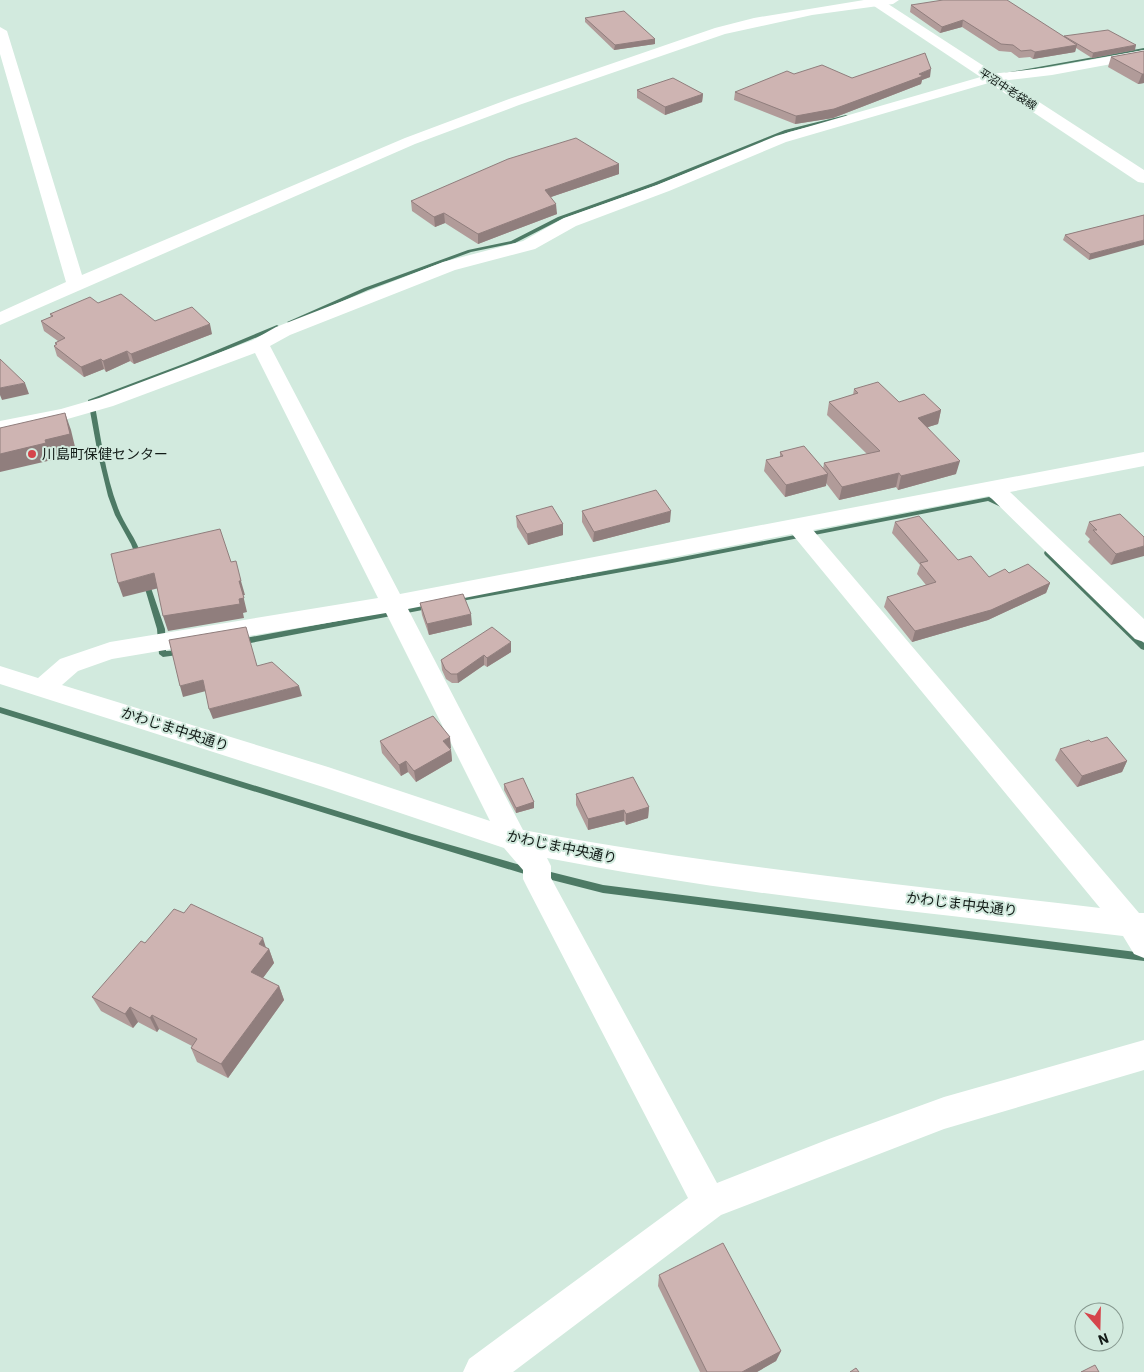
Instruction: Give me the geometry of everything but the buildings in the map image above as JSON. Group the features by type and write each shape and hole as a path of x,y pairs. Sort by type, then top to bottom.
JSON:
{"main road":[{"name":"平沼中老袋線","path":"874,1 1144,178"}],"street":[{"path":"0,320 76,284 410,141 514,102 727,29 812,11 874,1 893,0"},
{"path":"0,31 76,284"},
{"path":"0,427 64,414 106,402 260,344 283,331 449,266 529,245 570,222 663,188 769,143 991,78 1052,71 1144,54"},
{"path":"260,344 514,840 537,872 709,1203"},
{"path":"43,688 69,665 110,651 393,604 1144,459"},
{"path":"994,488 1144,633"},
{"path":"796,525 1140,932"},
{"name":"かわじま中央通り","path":"0,675 328,778 514,840 613,859 1140,932"},
{"path":"482,1372 709,1203 829,1155 944,1114 1144,1055"}],"waterway":[{"path":"1001,74 1144,49"},
{"path":"290,322 366,289 470,251 513,242 560,218 655,184 787,131 846,116"},
{"path":"139,557 135,544 121,521 111,496 91,400 188,364 277,327"},
{"path":"456,600 672,561 989,499 1003,506"},
{"path":"1047,553 1144,647"},
{"path":"146,582 161,629 163,654 182,652"},
{"path":"240,642 430,606"},
{"path":"0,710 531,872"},
{"path":"543,874 603,889 1144,957"}],"place":[{"name":"川島町保健センター","path":"32,454"}]}
